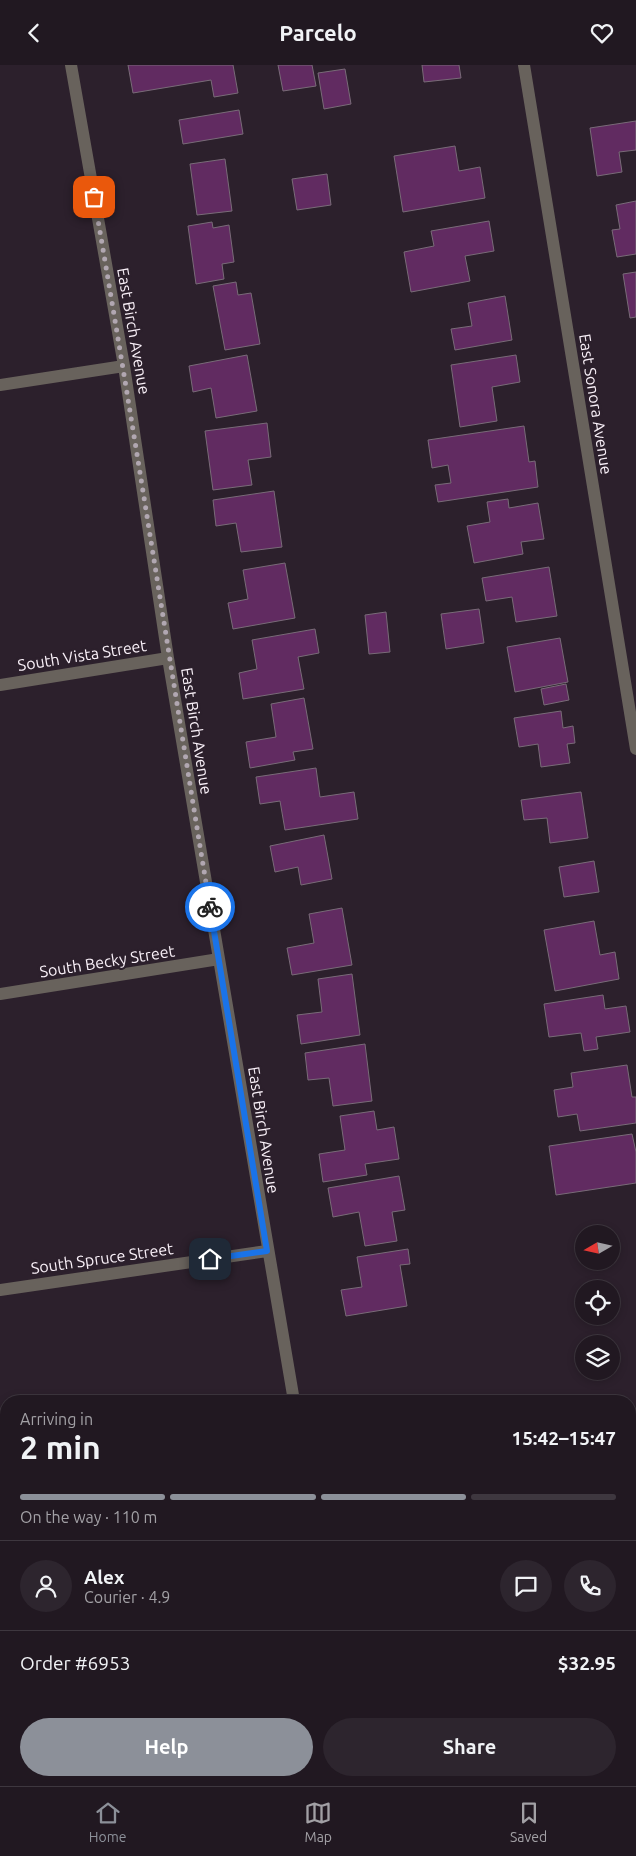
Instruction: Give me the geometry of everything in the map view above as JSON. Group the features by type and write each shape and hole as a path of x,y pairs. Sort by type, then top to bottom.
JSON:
{"street":[{"name":"East Birch Avenue","path":"71,65 124,365 168,658 293,1395"},
{"name":"East Sonora Avenue","path":"524,65 636,749"},
{"path":"0,385 124,365"},
{"name":"South Vista Street","path":"0,685 168,658"},
{"name":"South Becky Street","path":"0,994 219,959"},
{"name":"South Spruce Street","path":"0,1289 267,1251"}],"building":[{"path":"128,65 233,65 238,93 214,97 211,80 133,93"},
{"path":"278,65 312,65 316,86 283,91"},
{"path":"422,65 459,65 461,78 424,82"},
{"path":"345,69 351,104 324,109 318,73"},
{"path":"239,110 243,134 183,144 179,120"},
{"path":"636,121 636,150 619,152 622,172 597,176 590,128"},
{"path":"455,146 459,171 480,167 485,198 403,212 394,156"},
{"path":"225,159 232,211 197,215 190,164"},
{"path":"327,174 331,205 297,210 292,179"},
{"path":"636,201 636,254 617,257 612,230 620,229 616,205"},
{"path":"489,221 494,251 465,256 470,281 411,292 404,252 434,246 431,231"},
{"path":"212,222 213,228 229,225 234,262 222,264 224,279 196,284 188,226"},
{"path":"636,272 636,317 630,318 623,274"},
{"path":"236,282 238,295 251,293 260,344 225,350 213,286"},
{"path":"505,296 512,340 455,350 451,329 472,326 468,303"},
{"path":"247,355 257,411 216,418 211,388 193,392 189,366"},
{"path":"516,355 520,382 492,387 497,421 460,427 451,365"},
{"path":"267,423 271,457 248,460 252,485 213,490 205,431"},
{"path":"524,426 529,462 535,461 538,487 438,502 435,485 451,483 448,465 432,468 428,440"},
{"path":"274,491 282,547 241,552 236,523 216,526 213,500"},
{"path":"508,499 509,508 538,503 544,539 521,542 523,554 474,563 467,526 490,522 487,502"},
{"path":"285,563 295,618 233,629 228,603 248,599 243,570"},
{"path":"549,567 557,616 516,622 512,597 486,601 482,578"},
{"path":"479,609 484,643 446,649 441,614"},
{"path":"386,612 390,652 369,654 365,615"},
{"path":"315,629 319,653 298,657 304,689 243,699 239,673 257,669 252,640"},
{"path":"560,638 568,682 515,692 507,647"},
{"path":"566,684 569,700 544,705 541,689"},
{"path":"304,698 313,749 293,752 295,760 250,768 246,742 276,737 271,704"},
{"path":"561,711 563,728 573,726 575,743 567,744 570,763 541,767 538,744 519,747 514,718"},
{"path":"316,768 320,797 354,792 358,819 285,830 280,801 260,804 256,777"},
{"path":"581,792 588,838 550,843 547,818 524,820 521,800"},
{"path":"324,835 332,879 301,885 298,867 275,872 270,846"},
{"path":"594,861 599,892 564,897 559,867"},
{"path":"342,908 352,965 292,975 287,948 314,943 309,914"},
{"path":"594,921 600,955 615,952 619,979 555,991 544,930"},
{"path":"352,974 360,1035 301,1044 297,1015 322,1012 318,979"},
{"path":"603,995 605,1009 626,1006 630,1032 596,1037 598,1049 584,1051 581,1033 549,1037 544,1004"},
{"path":"365,1044 372,1101 333,1106 329,1078 308,1080 305,1053"},
{"path":"627,1065 632,1097 636,1097 636,1123 580,1131 577,1114 558,1117 554,1090 573,1087 571,1073"},
{"path":"374,1111 377,1130 394,1127 399,1159 365,1164 367,1175 323,1182 319,1154 345,1150 340,1116"},
{"path":"632,1134 636,1152 636,1183 556,1195 549,1146"},
{"path":"399,1176 405,1210 392,1212 397,1241 365,1246 359,1212 333,1217 328,1188"},
{"path":"408,1249 410,1264 400,1265 407,1306 346,1316 341,1290 362,1287 357,1257"}],"way so far":[{"path":"94,197 124,365 168,658 210,907"}],"route":[{"path":"210,907 267,1251 210,1259"}]}
